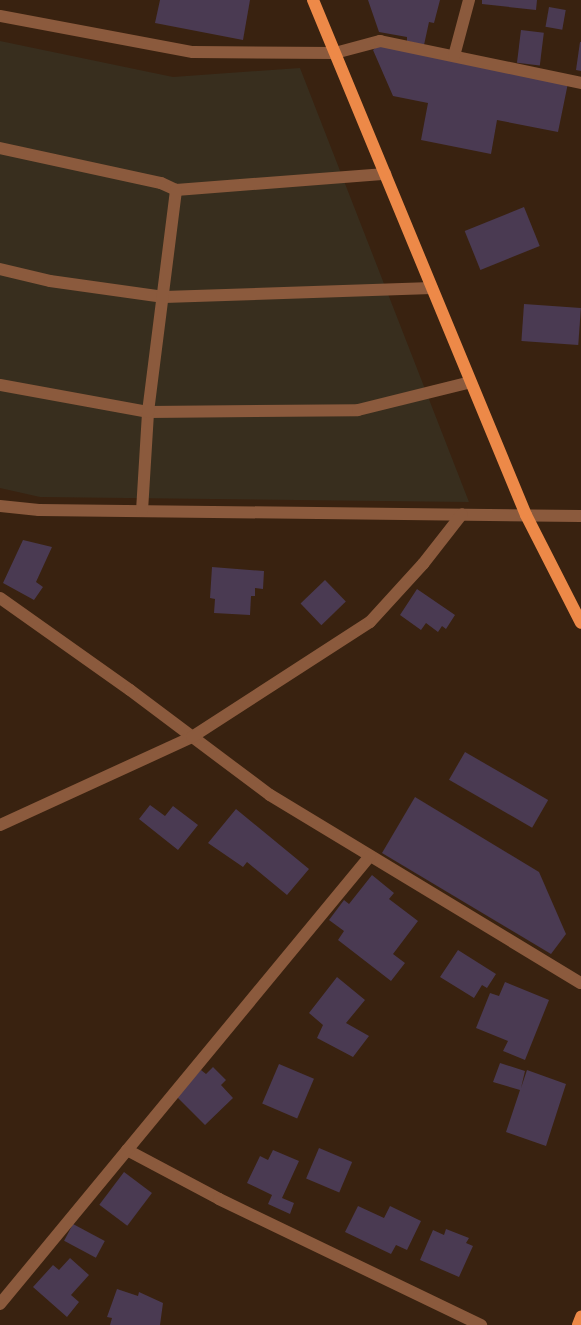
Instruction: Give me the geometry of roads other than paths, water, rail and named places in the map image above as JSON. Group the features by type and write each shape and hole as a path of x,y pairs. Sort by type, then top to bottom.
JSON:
{"main road":[{"path":"313,0 526,515 581,623"},
{"path":"578,1325 581,1317"}],"street":[{"path":"454,56 469,0"},
{"path":"0,16 193,52 335,53 380,41 581,83"},
{"path":"0,148 161,183 176,190 385,174"},
{"path":"142,511 148,412 176,190"},
{"path":"0,269 50,281 164,297 432,288"},
{"path":"0,385 148,412 358,410 472,382"},
{"path":"0,506 142,511 581,516"},
{"path":"0,825 192,737 370,622 423,564 462,514"},
{"path":"0,598 270,796 581,983"},
{"path":"0,1304 370,856"},
{"path":"127,1150 219,1199 481,1325"}]}
